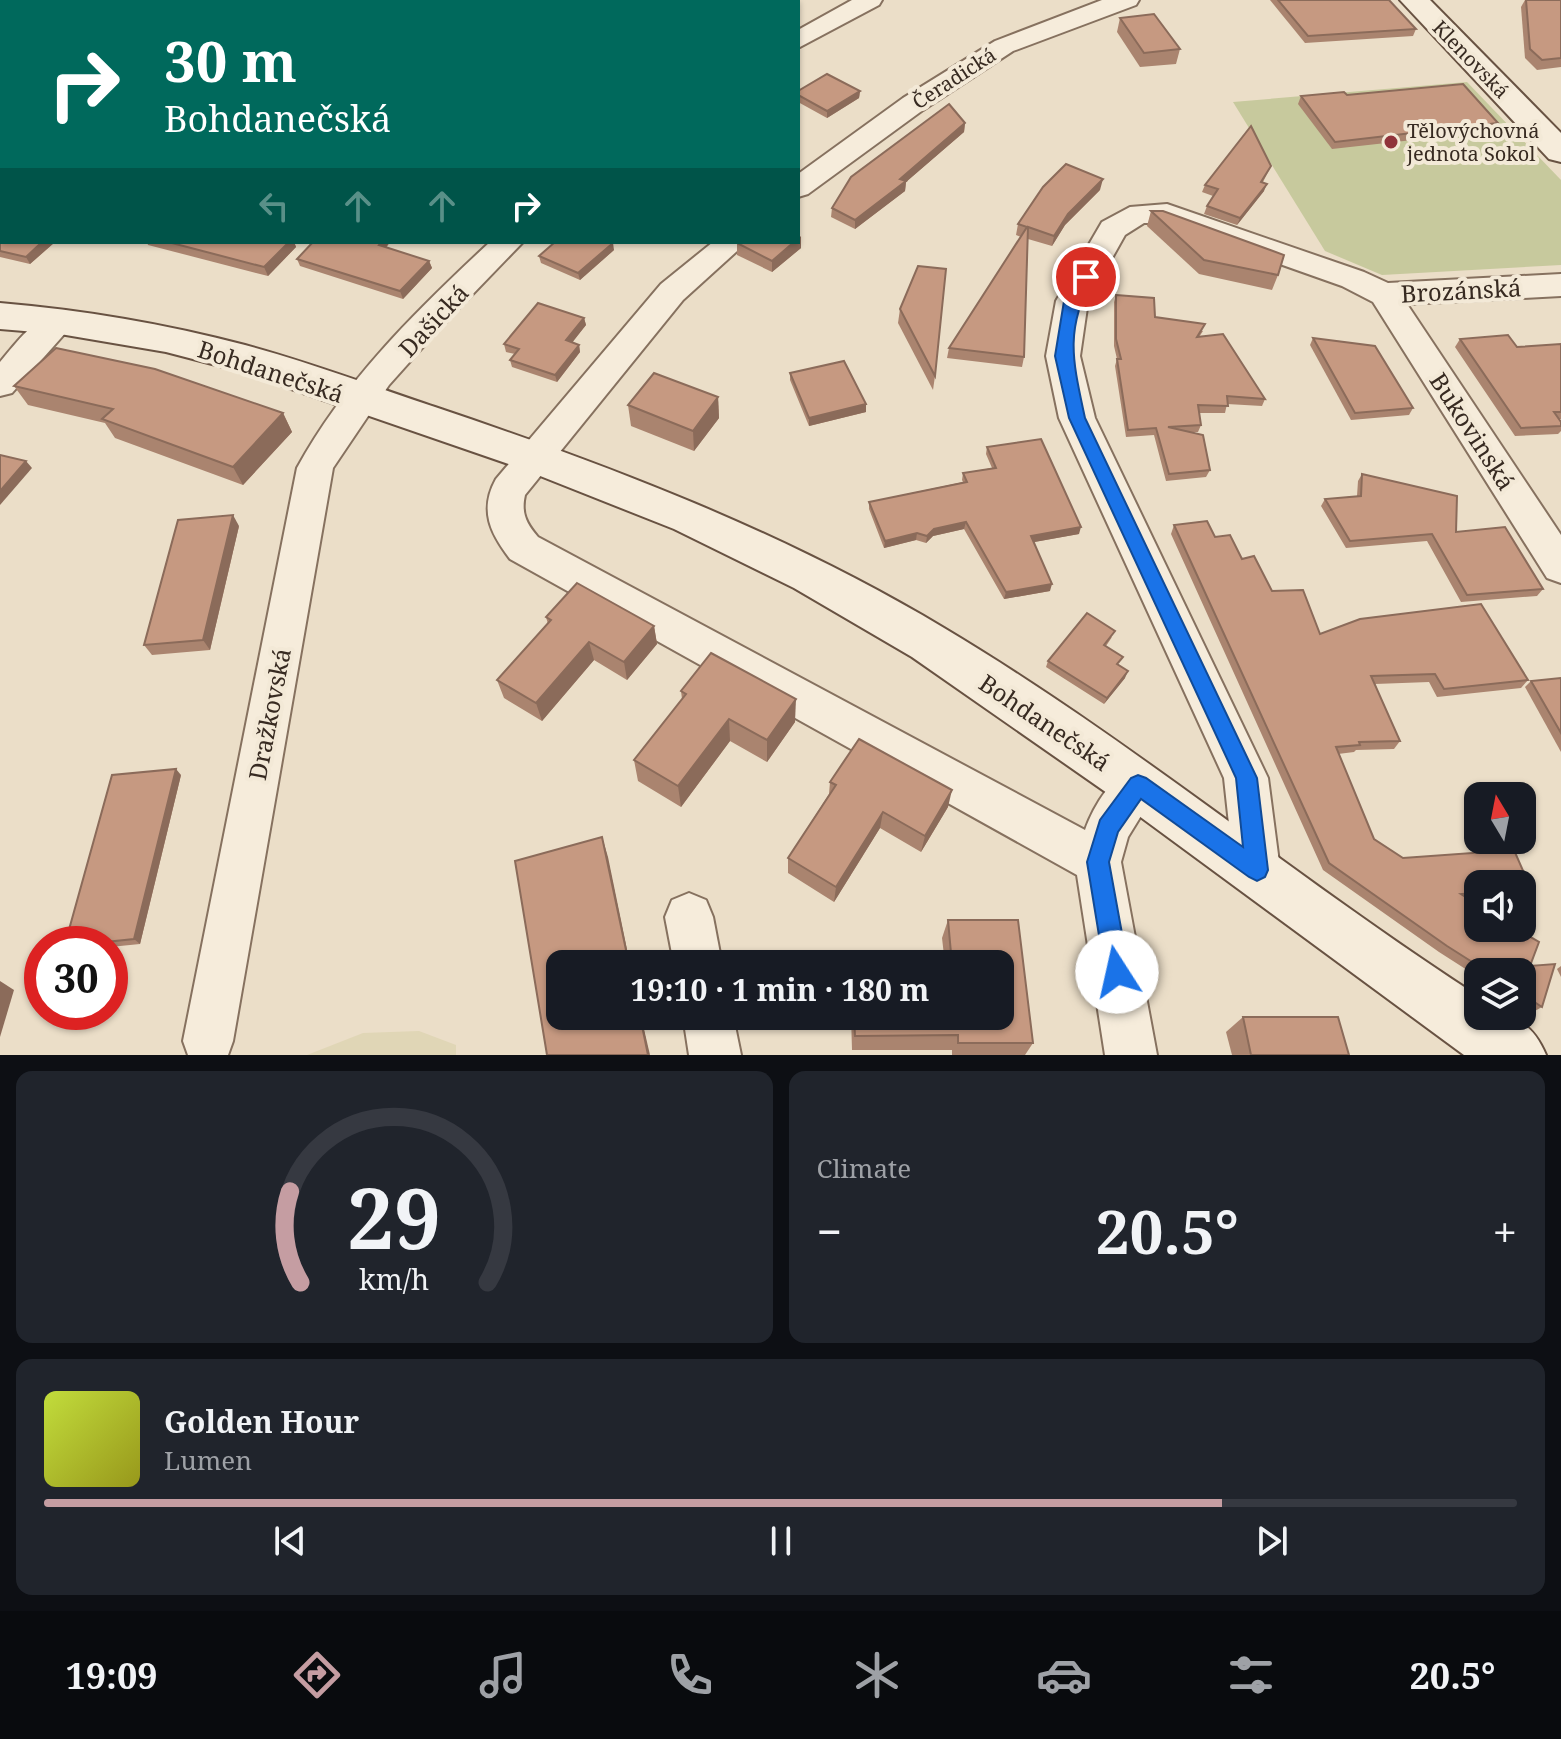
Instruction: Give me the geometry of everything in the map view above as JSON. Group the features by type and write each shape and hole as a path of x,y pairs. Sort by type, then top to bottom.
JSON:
{"street":[{"path":"800,39 870,0"},
{"name":"Čeradická","path":"800,187 913,104 1004,46 1127,0"},
{"name":"Klenovská","path":"1414,0 1561,152"},
{"name":"Brozánská","path":"1257,870 1246,778 1077,418 1063,356 1072,301 1113,229 1129,218 1167,213 1353,279 1384,294 1561,285"},
{"name":"Dašická","path":"360,399 425,325 506,244"},
{"path":"730,244 672,292 535,457 505,498 509,531 524,548 1098,862"},
{"name":"Bukovinská","path":"1384,294 1561,567"},
{"name":"Bohdanečská","path":"0,316 60,321 166,339 247,359 535,457 689,517 810,575 929,643 1138,785 1440,1005 1516,1055"},
{"path":"0,384 37,341 60,321"},
{"name":"Dražkovská","path":"208,1041 315,468 337,427 360,399"},
{"path":"1131,1055 1098,862 1108,828 1138,785"},
{"path":"689,917 695,950"},
{"path":"711,1030 715,1055"}],"shaded area":[{"path":"419,1031 456,1045 456,1055 307,1055 363,1033"}],"green space":[{"name":"Tělovýchovná jednota Sokol","path":"1467,82 1561,180 1561,265 1382,275 1325,251 1233,102"}],"building":[{"path":"1278,0 1389,0 1416,29 1308,36"},
{"path":"1526,0 1561,0 1561,58 1542,60 1530,49"},
{"path":"1154,14 1180,49 1144,53 1120,18"},
{"path":"827,74 860,91 827,111 800,96 800,90"},
{"path":"1463,84 1498,123 1335,142 1301,96 1344,92 1347,95"},
{"path":"949,104 965,123 900,179 906,181 855,220 832,208 851,177"},
{"path":"1251,126 1271,166 1261,182 1267,184 1240,218 1207,206 1218,189 1205,185"},
{"path":"1066,164 1103,179 1068,214 1054,236 1028,227 1024,357 949,348 1027,227 1018,224 1043,187"},
{"path":"1151,211 1163,211 1284,255 1278,275 1204,260"},
{"path":"0,244 40,244 26,257 0,251"},
{"path":"176,244 287,244 264,267"},
{"path":"311,244 380,244 429,261 400,291 297,259"},
{"path":"553,244 612,244 578,273 539,256"},
{"path":"739,244 792,244 772,261"},
{"path":"918,266 946,269 935,376 900,309"},
{"path":"1116,295 1154,298 1155,317 1205,324 1197,337 1223,334 1265,399 1227,396 1228,406 1198,405 1201,425 1168,427 1203,435 1210,470 1169,474 1156,428 1128,430 1117,359 1121,359 1116,339"},
{"path":"538,303 584,318 566,340 579,345 555,375 510,360 519,349 504,344"},
{"path":"1508,335 1517,347 1561,344 1561,412 1554,412 1561,426 1521,428 1460,339"},
{"path":"1313,338 1375,346 1413,408 1355,413"},
{"path":"56,348 155,369 283,413 233,467 102,419 113,409 14,386"},
{"path":"844,361 866,404 809,418 790,373"},
{"path":"654,373 718,397 693,431 628,405"},
{"path":"1041,439 1081,527 1031,536 1052,584 1006,592 966,522 934,529 927,536 917,533 885,541 869,502 967,482 963,473 996,468 987,447"},
{"path":"0,455 26,461 0,491"},
{"path":"1362,474 1457,496 1456,532 1505,527 1543,589 1467,595 1432,534 1350,541 1325,499 1361,496"},
{"path":"233,515 203,640 144,645 178,520"},
{"path":"1207,521 1215,537 1230,535 1242,559 1254,556 1272,591 1303,590 1320,634 1360,619 1481,604 1528,680 1444,689 1435,674 1371,676 1400,741 1359,742 1360,745 1336,747 1374,839 1403,858 1516,854 1523,870 1464,870 1464,894 1461,894 1464,896 1464,942 1536,940 1539,942 1533,958 1466,958 1329,863 1174,525"},
{"path":"577,583 654,626 624,662 589,642 536,703 497,680 551,620 546,617"},
{"path":"1087,613 1115,631 1104,645 1123,657 1117,664 1128,671 1107,698 1048,661"},
{"path":"711,653 796,699 767,740 729,719 678,786 634,760 686,694 681,691"},
{"path":"1561,678 1561,733 1531,681"},
{"path":"859,739 952,790 925,836 883,812 836,887 788,858 836,785 830,782"},
{"path":"176,769 134,939 128,940 128,926 70,926 112,775"},
{"path":"602,837 626,950 546,950 546,1030 643,1030 648,1055 547,1055 515,861"},
{"path":"948,920 1018,920 1033,1043 958,1043 958,1035 855,1036 855,1030 1014,1030 1014,950 951,950"},
{"path":"1555,964 1542,1007 1536,1003 1536,966"},
{"path":"1243,1017 1338,1017 1349,1055 1251,1055"}],"place":[{"name":"Tělovýchovná jednota Sokol","path":"1391,142"}],"route":[{"path":"1086,277 1072,301 1063,356 1077,418 1246,778 1257,870 1138,785 1108,828 1098,862 1117,972"}]}
